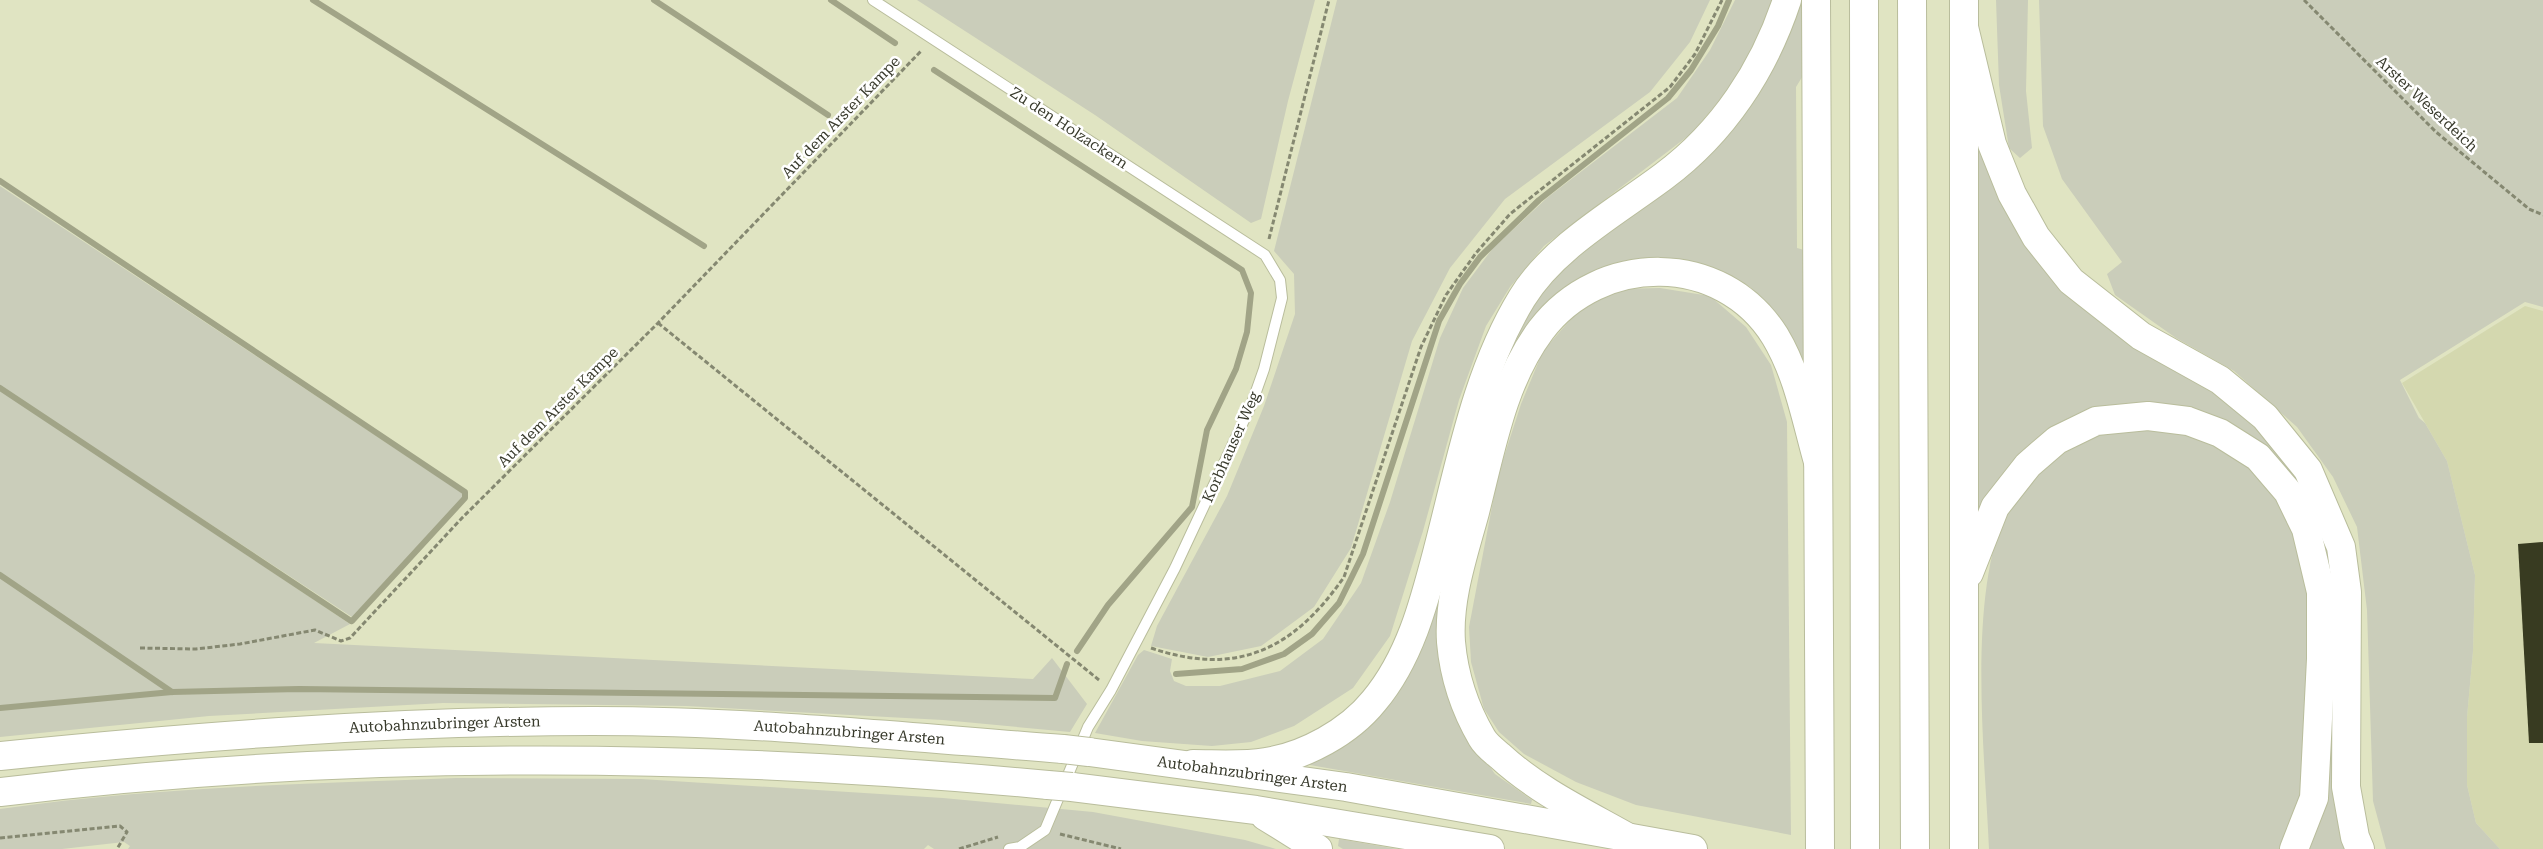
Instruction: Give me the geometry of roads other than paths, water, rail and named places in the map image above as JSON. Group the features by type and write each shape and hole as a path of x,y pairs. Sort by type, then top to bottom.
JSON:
{"highway":[{"path":"1193,764 1266,762 1290,755 1321,742 1345,728 1372,703 1393,676 1412,638 1427,591 1474,412 1488,368 1523,297 1550,263 1602,220 1666,175 1697,148 1723,121 1764,58 1775,36 1787,0"},
{"path":"1816,0 1820,849"},
{"path":"1864,0 1865,849"},
{"path":"1912,0 1915,849"},
{"path":"1964,0 1964,849"},
{"path":"1964,27 1992,144 2012,194 2036,238 2071,281 2133,330 2220,380 2265,417 2308,470 2341,547 2347,592 2346,787 2355,837 2360,849"},
{"path":"1630,838 1521,775 1484,741 1460,693 1451,641 1455,590 1500,416 1523,358 1541,330 1566,304 1592,288 1619,276 1649,270 1675,272 1699,278 1739,296 1758,313 1775,337 1798,390 1818,462"},
{"path":"1964,586 1995,507 2028,465 2057,440 2096,421 2148,416 2188,422 2220,433 2258,457 2288,492 2306,529 2321,592 2314,798 2294,849"},
{"name":"Autobahnzubringer Arsten","path":"0,756 82,748 378,727 592,721 863,732 1076,750 1193,764 1346,788 1693,849"},
{"path":"0,792 254,769 428,760 580,759 766,763 928,774 1060,786 1256,810 1490,849"},
{"path":"1256,810 1318,849"}],"lane":[{"name":"Zu den Holzackern","path":"873,0 1266,255"},
{"name":"Korbhauser Weg","path":"1009,849 1020,847 1045,830 1088,727 1112,690 1214,489 1264,370 1282,298 1280,280 1266,255"}],"waterway":[{"path":"313,0 704,246"},
{"path":"654,0 828,115"},
{"path":"831,0 895,43"},
{"path":"1176,674 1242,669 1284,654 1312,634 1339,603 1363,554 1439,321 1460,284 1480,257 1539,200 1668,98 1691,70 1718,26 1729,0"},
{"path":"934,70 1242,270 1251,293 1247,332 1236,369 1207,430 1192,507 1108,605 1077,651"},
{"path":"0,181 465,492 465,498 352,621"},
{"path":"0,388 351,621"},
{"path":"0,575 172,692"},
{"path":"0,708 172,692 299,689 1055,698 1067,664"}]}
